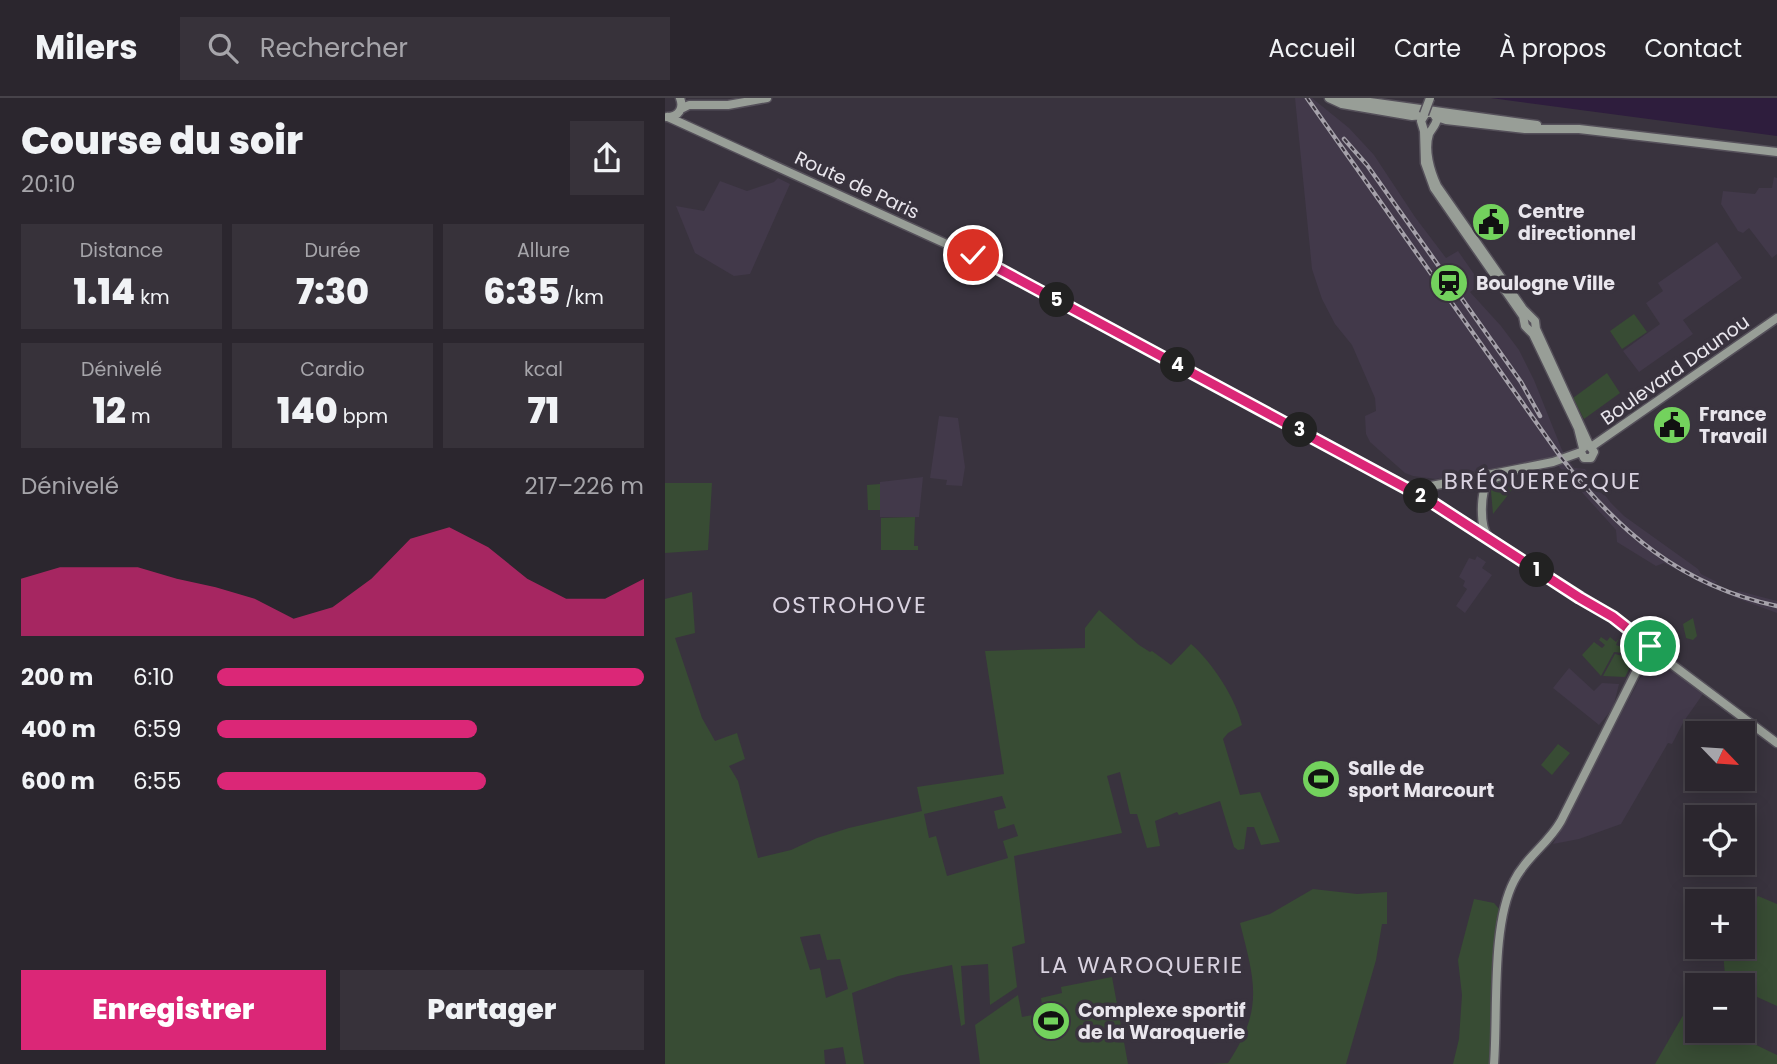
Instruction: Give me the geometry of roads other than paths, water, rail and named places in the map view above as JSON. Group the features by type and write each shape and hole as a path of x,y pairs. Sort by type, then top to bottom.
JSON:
{"street":[{"path":"680,110 681,98 719,105"},
{"path":"666,117 674,116 689,105 719,105 767,98"},
{"path":"1329,98 1342,104 1423,119 1428,128 1435,121 1451,120 1522,129 1561,129"},
{"path":"1342,98 1561,129 1774,152"},
{"path":"1432,98 1423,119 1425,161 1433,186 1530,323"},
{"path":"1432,98 1435,121 1429,136 1428,152 1437,186 1530,323 1587,451"},
{"name":"Route de Paris","path":"680,110 683,121 695,129"},
{"path":"1423,119 1430,112 1435,121"},
{"name":"Route de Paris","path":"666,117 973,255 1396,481"},
{"name":"Boulevard Daunou","path":"1587,451 1777,321"},
{"path":"1494,542 1484,532 1483,494 1484,486 1490,479 1587,451"},
{"path":"1396,481 1416,489 1553,462 1587,451"},
{"path":"1468,479 1481,480 1483,494"},
{"path":"1396,481 1580,598 1777,743"},
{"path":"1462,522 1474,520 1483,510"},
{"path":"1494,1064 1502,917 1510,888 1521,869 1558,826 1633,679 1641,645"}],"railway":[{"path":"1307,98 1560,456 1605,509 1629,532 1682,570 1711,585 1777,606"},
{"path":"1344,139 1367,165 1521,382 1540,416"}],"place":[{"name":"Centre directionnel","path":"1491,222"},
{"name":"Boulogne Ville","path":"1449,283"},
{"name":"France Travail","path":"1672,425"},
{"name":"Salle de sport Marcourt","path":"1321,779"},
{"name":"Complexe sportif de la Waroquerie","path":"1051,1021"}],"district":[{"name":"BRÉQUERECQUE","path":"1543,481"},
{"name":"OSTROHOVE","path":"850,605"},
{"name":"LA WAROQUERIE","path":"1142,965"}]}
